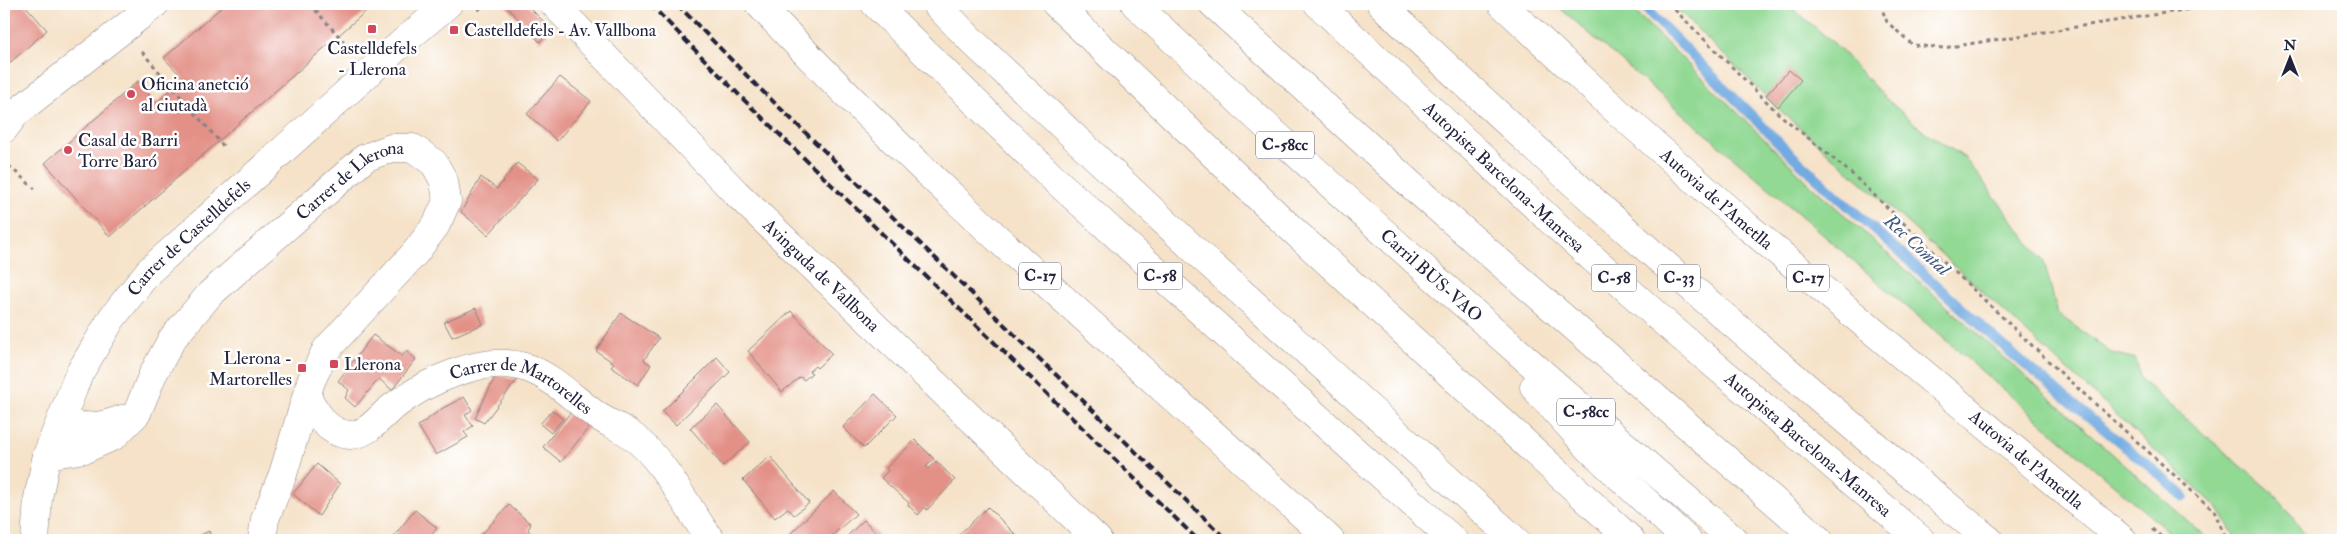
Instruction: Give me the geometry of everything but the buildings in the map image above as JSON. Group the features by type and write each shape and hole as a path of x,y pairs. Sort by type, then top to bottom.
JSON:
{"main road":[{"path":"4,129 16,113 155,4"},
{"name":"Carrer de Castelldefels","path":"35,540 38,498 47,455 79,374 112,318 149,271 395,49 448,4"},
{"name":"Avinguda de Vallbona","path":"554,4 736,193 1098,540"},
{"name":"C-17","path":"759,4 822,71 990,230 1330,540"},
{"name":"C-58","path":"875,4 1052,177 1453,540"},
{"path":"936,4 1201,256 1515,540"},
{"path":"1056,4 1282,220 1631,540"},
{"name":"Carril BUS-VAO","path":"1135,4 1301,159 1438,282 1734,540"},
{"path":"1213,4 1410,184 1820,540"},
{"name":"Autopista Barcelona-Manresa","path":"1318,4 1550,220 1664,322 1921,540"},
{"name":"C-33","path":"1381,4 1466,86 1660,262 1868,440 1989,540"},
{"name":"Autovia de l'Ametlla","path":"1502,4 1618,112 1747,226 2123,540"},
{"name":"Carrer de Llerona","path":"47,455 84,449 114,436 137,413 153,374 172,340 210,294 366,158 390,148 413,148 434,162 444,181 447,201 436,225 415,253 326,350 311,381 282,474 265,519 262,540"},
{"path":"1438,282 1591,450 1687,540"},
{"name":"Carrer de Martorelles","path":"307,397 319,417 333,431 351,435 368,430 390,409 416,392 474,366 500,362 531,369 563,389 597,416 631,435 652,455 711,540"},
{"path":"61,423 82,427 103,426 137,413"}],"path":[{"path":"310,4 344,42"},
{"path":"1669,4 1779,114 1852,174 2062,374 2214,512 2227,540"},
{"path":"1880,4 1887,22 1913,45 1942,48 2222,4"},
{"path":"138,47 225,148"},
{"path":"9,166 35,189"},
{"path":"4,249 8,242"}],"green space":[{"path":"1555,4 1627,4 1813,187 2209,540 2178,540"},
{"path":"1672,4 1787,4 1836,45 1883,96 1922,130 1965,158 2044,262 2058,314 2111,353 2136,359 2141,380 2276,496 2310,540 2237,540 2217,507 1902,218 1784,114"}],"waterway":[{"name":"Rec Comtal","path":"1641,4 1787,151 2017,358 2166,480 2184,497"}],"railway":[{"path":"650,4 743,99 1198,540"},
{"path":"677,4 753,82 1227,540"}],"place":[{"name":"Castelldefels - Llerona","path":"372,29"},
{"name":"Castelldefels - Av. Vallbona","path":"454,30"},
{"name":"Oficina anetció al ciutadà","path":"131,94"},
{"name":"Casal de Barri Torre Baró","path":"68,150"},
{"name":"Llerona","path":"334,364"},
{"name":"Llerona - Martorelles","path":"302,368"}]}
